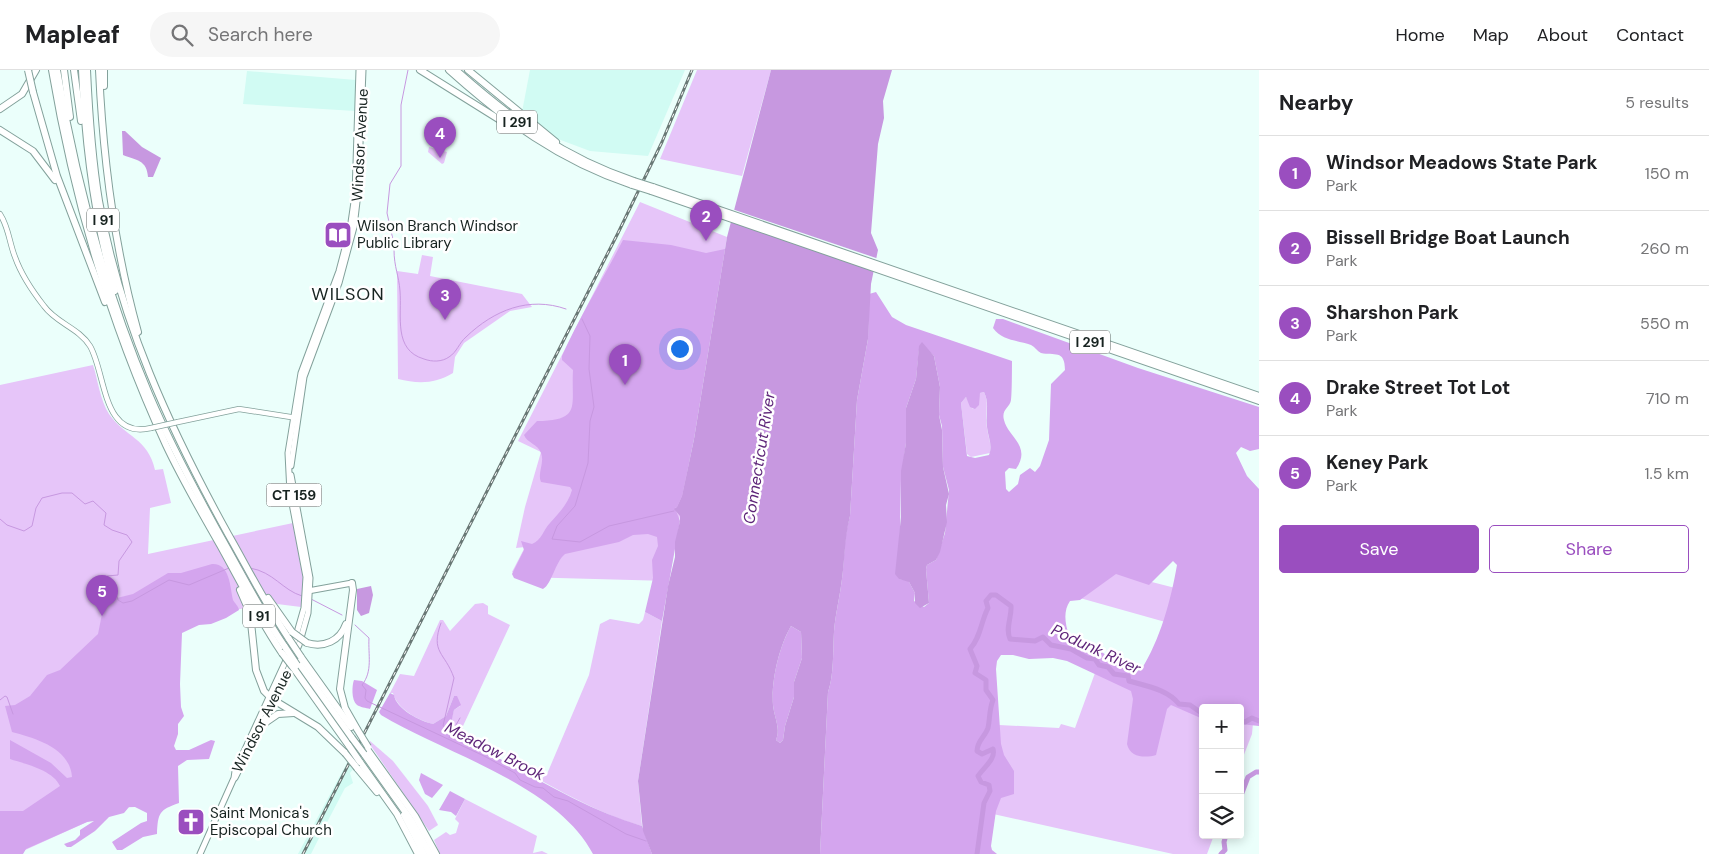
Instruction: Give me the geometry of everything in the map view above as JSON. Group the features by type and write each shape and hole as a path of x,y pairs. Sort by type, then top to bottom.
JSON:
{"highway":[{"path":"28,70 48,146 67,203 111,318 119,329"},
{"path":"0,109 22,94 36,70"},
{"name":"I 91","path":"52,70 79,200 119,329 166,445 232,554 248,569 246,579"},
{"path":"57,70 86,207 112,296 148,392 179,460 246,579 287,643 326,644 341,634 346,621 352,583"},
{"path":"64,70 73,137 86,207"},
{"path":"74,70 91,179 108,267 138,360 177,449 232,554"},
{"path":"82,70 91,179"},
{"name":"I 91","path":"87,70 92,143 102,213 117,278 146,365 232,554 232,567 246,579 298,663 353,737 363,756"},
{"path":"99,70 104,142 116,241 146,365"},
{"path":"104,70 104,142"},
{"path":"420,70 532,140 548,147"},
{"name":"I 291","path":"449,70 500,115 548,147 585,167 1259,396"},
{"name":"I 291","path":"456,70 520,124 586,162 633,183"},
{"path":"468,70 542,132 586,162"},
{"path":"0,130 22,142 41,159 67,203"},
{"name":"I 291","path":"921,281 1259,401"},
{"path":"246,579 259,680 272,699 305,717 326,733 345,753 363,756 418,837 423,849 430,854"},
{"path":"352,583 353,590 340,686 343,704 353,737"},
{"name":"I 91","path":"287,643 298,663 353,737 393,809 418,837"},
{"path":"260,724 282,713 290,712 305,717"},
{"name":"I 91","path":"363,756 372,756 423,849 436,854"}],"main road":[{"name":"Windsor Avenue","path":"359,70 360,97"},
{"name":"Windsor Avenue","path":"200,854 234,778 302,638 308,595 304,558 292,497 291,460 295,418 309,356 336,279 350,229 355,195 363,70"},
{"path":"308,595 352,583"}],"street":[{"path":"0,214 8,229 17,262 37,296 50,313 77,332 88,343 111,410 125,425 141,430 239,409 295,418"}],"shaded area":[{"path":"530,70 685,70 648,156 590,151 558,139 522,112"},
{"path":"697,70 771,70 742,176 660,159"},
{"path":"247,71 356,80 355,111 243,104"},
{"path":"429,147 447,152 444,163 442,164 428,152"},
{"path":"640,202 727,237 669,581 521,577 512,572 525,547 516,548 525,507 541,452 518,441"},
{"path":"623,240 671,245 706,253 725,249 694,439 682,496 675,508 680,521 662,621 645,612 653,578 652,560 658,546 657,537 648,534 633,535 619,542 565,554 549,583 543,589 514,578 512,574 524,550 521,541 532,544 538,540 566,504 572,490 570,487 541,482 542,457 540,450 524,435 537,421 561,418 568,414 571,409 573,402 573,370 562,360 562,356 576,326"},
{"path":"422,255 433,257 430,276 522,294 532,307 510,311 464,343 455,357 453,373 433,381 412,382 398,379 397,271 418,274"},
{"path":"876,292 892,317 906,325 1012,361 1011,400 1003,416 1006,426 1018,442 1021,454 1016,469 1009,468 1005,472 1006,489 1009,492 1018,484 1020,475 1030,468 1035,472 1040,466 1049,440 1051,384 1065,370 1065,363 1061,356 1041,353 1031,345 1010,340 1001,335 993,328 996,319 1003,319 1138,368 1259,407 1259,449 1250,451 1241,447 1236,453 1247,476 1259,489 1259,726 1244,724 1244,704 1199,704 1199,717 1171,705 1167,709 1156,755 1148,757 1139,756 1131,752 1127,744 1133,699 1131,691 1067,661 1053,658 1029,659 1013,655 1001,655 997,661 996,669 1001,744 1004,755 1014,771 1014,794 1001,798 996,811 991,846 992,850 997,854 820,854 828,692 832,671 835,620 842,577 846,533 850,516 857,400 868,339 869,294","holes":["919,350 931,353 934,356 940,387 939,415 942,426 943,467 949,490 945,533 936,560 927,565 926,569 929,603 924,607 914,601 915,593 908,580 899,579 901,479 906,443 906,408 916,379","984,392 986,396 990,451 989,455 975,458 967,456 961,403 966,397 970,407 975,409 979,405 980,393","1173,561 1177,565 1172,592 1154,646 1141,670 1134,670 1120,665 1091,644 1069,635 1065,618 1066,609 1070,601 1080,600 1116,574 1149,585"]},
{"path":"93,365 101,396 109,414 115,422 142,444 152,459 155,470 163,469 171,503 150,508 148,554 293,523 304,583 302,605 301,607 269,603 167,624 151,806 118,808 23,851 0,854 0,385"},
{"path":"984,392 987,401 986,423 990,453 971,457 967,454 961,403 966,397 973,409 980,393"},
{"path":"212,564 222,567 226,572 233,600 239,610 226,618 211,624 199,625 182,633 180,684 181,707 184,716 178,724 178,734 174,746 176,750 189,750 211,740 215,741 209,759 187,760 178,766 179,803 161,813 157,834 143,837 122,850 117,850 112,842 147,821 147,813 135,807 129,807 124,813 109,817 95,831 71,847 67,847 64,844 75,840 80,835 80,830 94,821 87,822 26,849 23,854 0,854 0,811 23,811 60,786 56,780 45,772 10,759 10,740 51,763 67,778 72,777 70,767 65,759 50,746 31,737 12,732 5,706 15,705 30,696 47,675 60,670 98,634 104,604 113,599 133,594 168,573 181,573"},
{"path":"1101,569 1187,591 1176,625 1055,591"},
{"path":"483,603 488,606 488,614 510,625 463,726 463,734 472,742 448,731 454,710 460,706 454,696 446,716 433,724 421,720 403,709 393,693 390,693 400,674 414,676 440,620 443,620 450,631 475,604"},
{"path":"645,612 662,621 638,781 642,826 603,812 540,780 547,774 589,675 600,624 610,619 639,624 643,620"},
{"path":"791,626 801,632 802,658 794,682 794,697 785,726 783,740 780,743 776,740 778,731 773,705 773,685 780,654"},
{"path":"1099,662 1199,708 1199,839 1213,839 1207,854 1173,854 984,812 820,854 980,724 1059,728 1061,724 1075,728"},
{"path":"354,680 362,681 377,690 370,709 358,706 355,703 352,692"},
{"path":"390,693 394,695 399,705 409,714 433,724 446,716 454,696 457,696 461,705 454,710 449,732 568,796 642,826 652,854 593,854 576,830 554,809 527,790 498,773 381,715 379,712"},
{"path":"1244,721 1253,723 1252,734 1244,755"},
{"path":"370,741 393,761 428,806 438,825 429,831 369,743"},
{"path":"348,761 354,768 350,773 353,783 345,788 323,830 325,832 320,836 311,854 298,854"},
{"path":"421,773 443,785 432,798 425,794 419,780"},
{"path":"450,791 465,799 456,816 451,812 439,810"},
{"path":"465,799 537,836 533,853 542,851 548,854 440,854 434,840 446,832 450,835 456,833 459,823 455,819"}],"water":[{"name":"Connecticut River","path":"771,70 892,70 883,101 884,118 878,144 871,233 878,250 871,284 868,339 857,400 850,516 835,620 832,671 828,692 820,854 652,854 643,831 638,781 668,586 675,557 675,542 680,521 680,516 674,509 677,507 682,496 694,439 727,237","holes":["791,626 801,632 802,658 794,682 794,697 785,726 783,740 780,743 776,740 778,727 773,705 773,685 783,644"]},
{"path":"122,131 125,131 142,147 161,158 153,177 148,177 146,167 143,164 123,155"},
{"path":"922,342 934,356 940,387 939,415 942,430 943,467 949,494 946,505 947,522 940,552 936,560 927,565 926,569 929,603 920,608 915,603 915,593 909,582 899,579 895,574 901,517 901,471 906,443 906,408 916,379 919,346"},
{"path":"371,586 373,595 369,613 361,616 357,610 357,589"}],"pier":[{"path":"732,209 879,259 878,266 729,220"}],"waterway":[{"path":"394,244 387,213 390,184 401,166 401,105 408,70"},
{"path":"394,250 403,340 407,348 414,355 424,359 430,361 446,359 454,353 464,339 488,319 513,308 539,304 566,309"},
{"path":"582,319 590,336 589,369 594,407 590,421 588,463 575,506 557,526 552,539 580,542 609,526 674,511"},
{"name":"Meadow Brook","path":"0,519 7,525 24,531 32,526 36,508 42,498 62,493 72,493 85,504 93,501 106,513 104,525 127,535 132,542 119,561 118,575 107,576 104,581 106,587 115,590 118,600 123,603 132,601 169,580 189,585 229,568"},
{"name":"Meadow Brook","path":"250,568 265,573 289,590 302,596"},
{"name":"Podunk River","path":"977,854 984,803 990,791 989,785 981,782 978,776 993,756 993,749 982,754 977,751 977,748 988,728 993,700 986,690 986,680 975,673 977,666 970,649 979,634 988,608 986,601 991,595 996,595 1011,606 1008,631 1010,639 1035,641 1043,637 1051,645 1071,649 1087,658 1095,659 1099,665 1108,667 1114,674 1128,676 1129,681 1162,691 1179,704 1190,705 1199,711"},
{"name":"Meadow Brook","path":"311,599 342,615"},
{"path":"441,623 438,633 438,647 454,678 443,726 453,730 449,738"},
{"name":"Meadow Brook","path":"355,625 369,638 369,668 362,685 366,690 365,698 367,701 484,756 515,773 520,780 535,787 543,788 554,797 568,801 626,834 646,841"},
{"path":"0,700 5,696 7,697 13,714"},
{"path":"453,730 460,718"},
{"name":"Podunk River","path":"1244,722 1252,718 1259,721"},
{"name":"Podunk River","path":"1242,794 1248,777 1259,772"},
{"name":"Podunk River","path":"1221,854 1225,850 1225,839"}],"railway":[{"path":"303,854 618,233 662,142 692,70"}],"place":[{"name":"Drake Street Tot Lot","path":"440,158"},
{"name":"Wilson Branch Windsor Public Library","path":"338,235"},
{"name":"Bissell Bridge Boat Launch","path":"706,241"},
{"name":"Sharshon Park","path":"445,320"},
{"name":"Windsor Meadows State Park","path":"625,385"},
{"name":"Keney Park","path":"102,616"},
{"name":"Saint Monica's Episcopal Church","path":"191,822"}],"district":[{"name":"WILSON","path":"348,294"}]}
